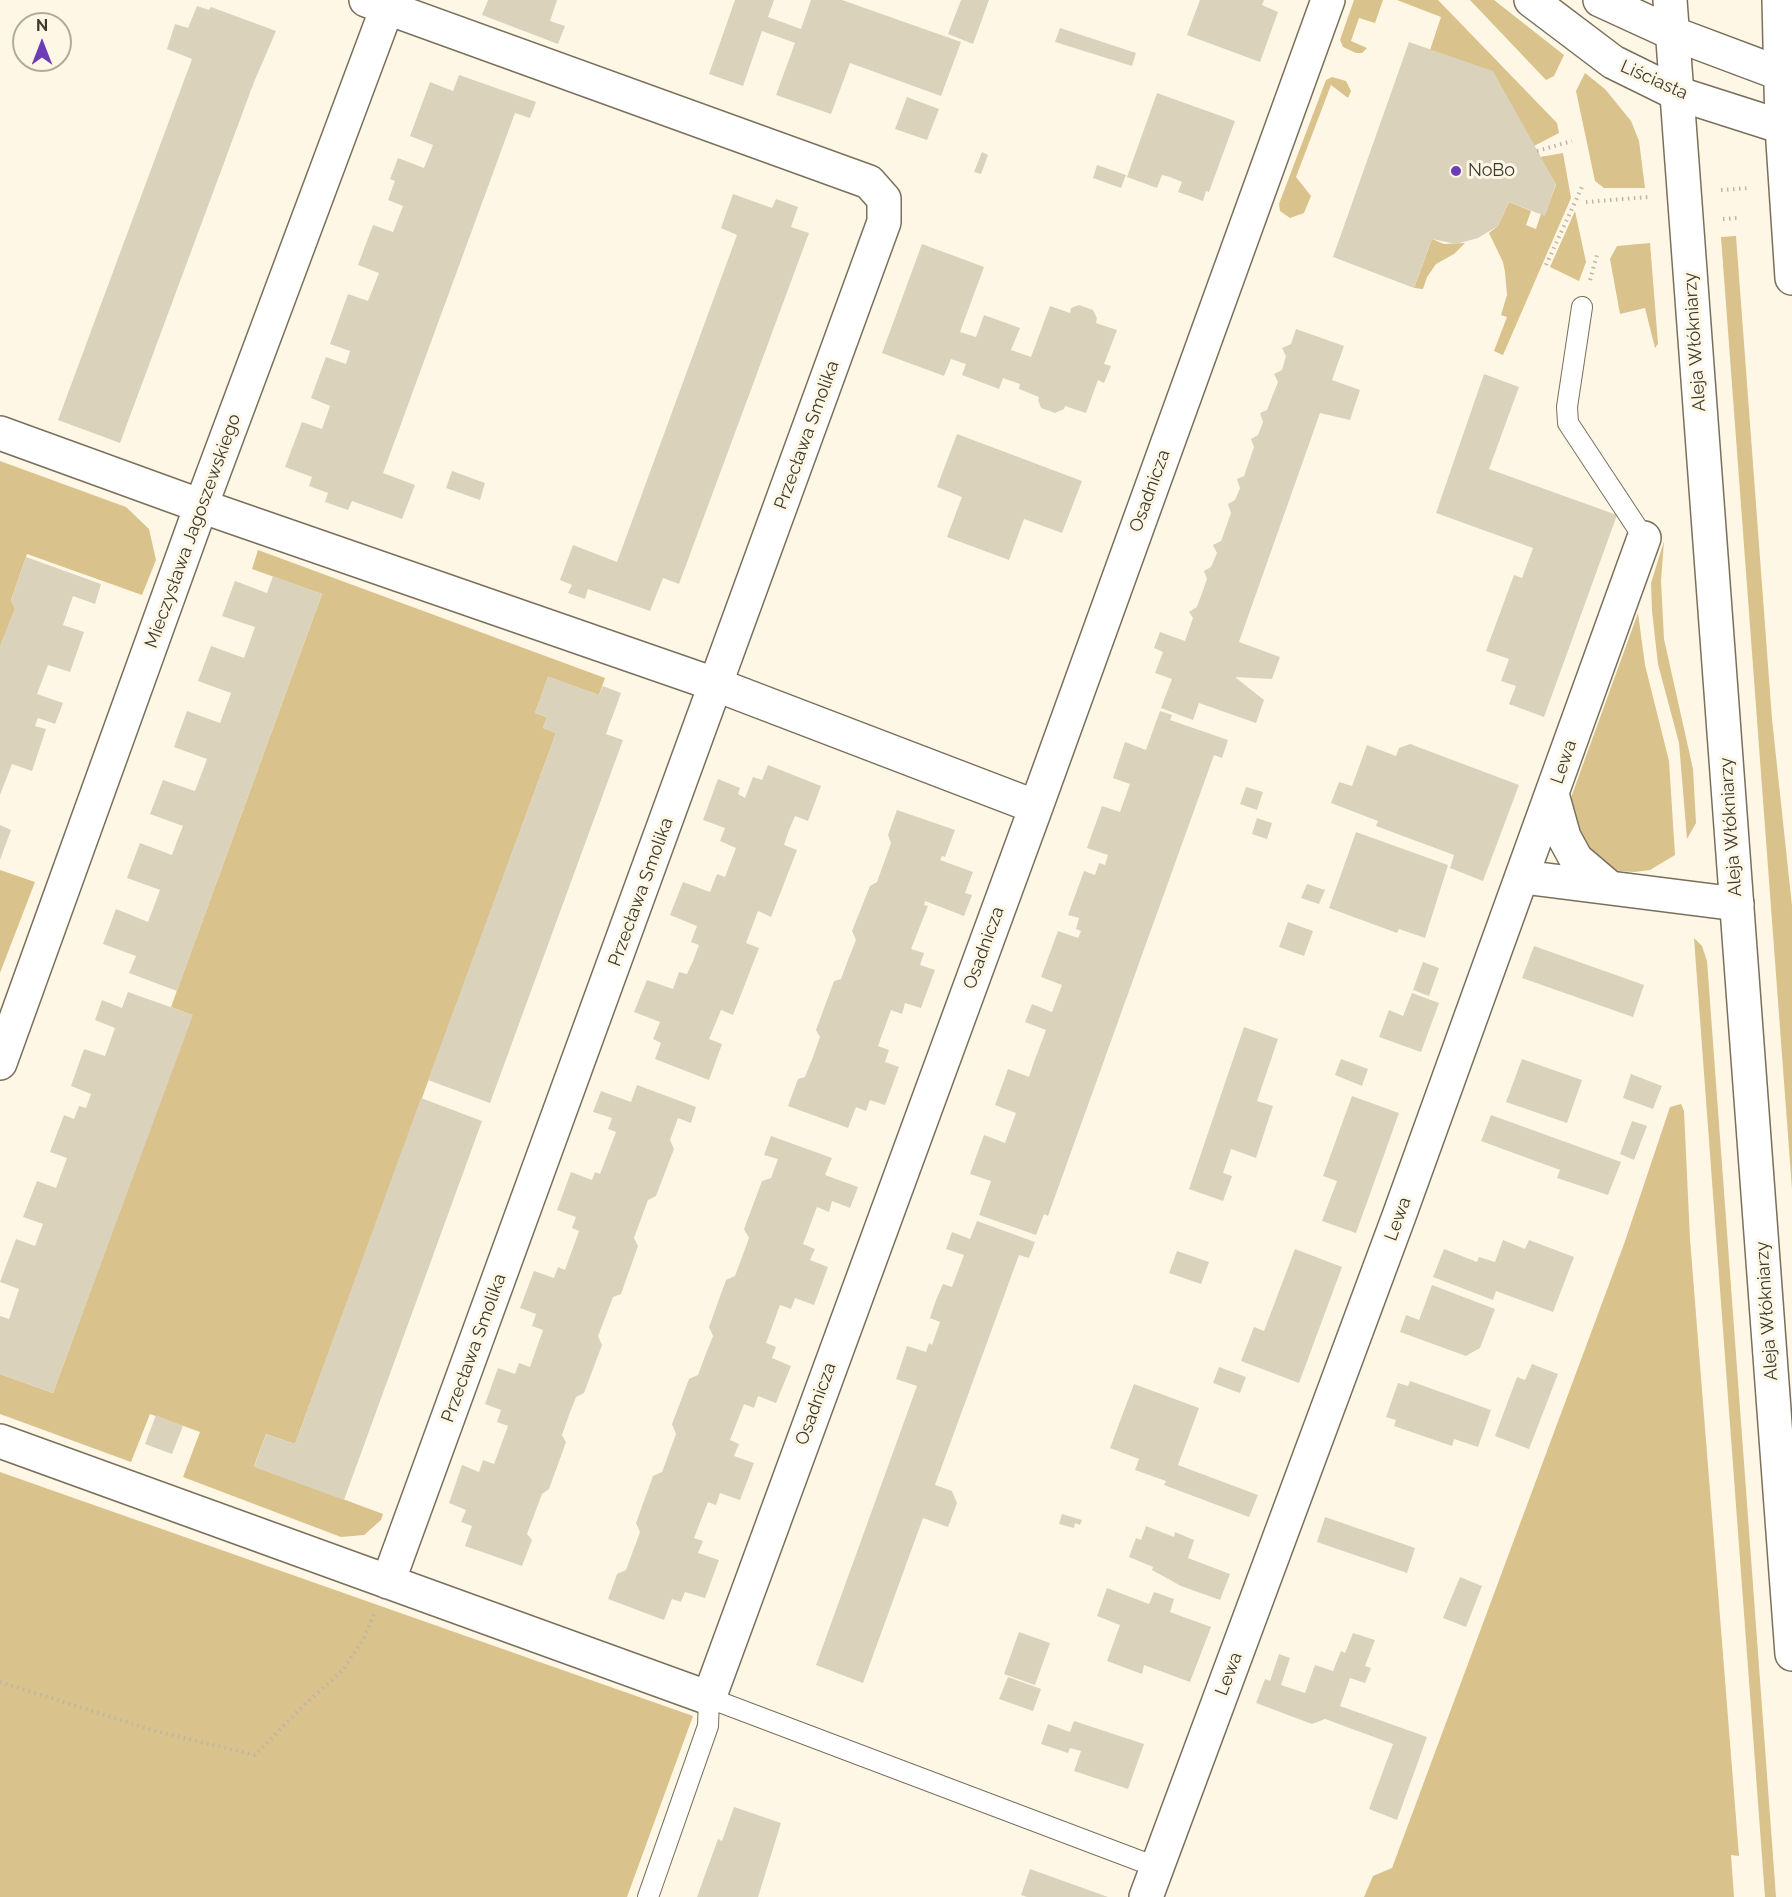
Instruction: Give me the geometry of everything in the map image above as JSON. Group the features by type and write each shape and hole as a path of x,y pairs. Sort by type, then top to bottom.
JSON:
{"street":[{"name":"Osadnicza","path":"709,1698 1036,807 1328,0"},
{"name":"Liściasta","path":"1531,0 1613,62 1676,93 1787,128"},
{"path":"1600,0 1672,33 1786,75"},
{"name":"Aleja Włókniarzy","path":"1670,0 1792,1654"},
{"path":"1779,0 1786,75 1792,278"},
{"name":"Przecława Smolika","path":"381,3 869,182 884,199 884,222 717,685 382,1597"},
{"name":"Mieczysława Jagoszewskiego","path":"0,1063 381,3"},
{"path":"0,433 201,506 717,685 1036,807"},
{"name":"Lewa","path":"1146,1897 1523,877 1644,538"},
{"path":"1552,794 1564,837 1576,859 1610,888"},
{"path":"1523,877 1737,904"},
{"path":"0,1441 382,1597 709,1698"}],"lane":[{"path":"1582,307 1567,407 1568,423 1644,538"},
{"path":"709,1698 1156,1866"},
{"name":"Osadnicza","path":"648,1897 708,1726 709,1698"}],"path":[{"path":"1537,151 1572,141"},
{"path":"1546,265 1582,187"},
{"path":"1714,191 1736,189"},
{"path":"1586,202 1650,197"},
{"path":"1716,220 1738,219"},
{"path":"0,1682 159,1732 255,1755 304,1705 342,1671 364,1638 382,1597"}],"shaded area":[{"path":"1354,0 1383,0 1375,23 1359,18 1351,41 1367,48 1362,53 1356,53 1343,47 1340,40"},
{"path":"1397,0 1438,0 1557,123 1559,133 1534,146 1430,50 1441,17"},
{"path":"1470,0 1494,0 1564,55 1554,76 1546,80"},
{"path":"1585,73 1605,89 1631,121 1639,141 1645,188 1604,188 1595,181 1576,91"},
{"path":"1332,77 1346,81 1351,91 1348,98 1331,85 1296,177 1311,196 1304,213 1290,218 1280,211 1279,204 1326,80"},
{"path":"1563,153 1571,198 1503,355 1494,351 1507,317 1501,315 1507,295 1505,272 1503,262 1489,233 1498,226 1509,202 1531,211 1526,225 1536,229 1541,214 1545,215 1556,185 1540,157"},
{"path":"1575,211 1586,262 1579,281 1550,267"},
{"path":"1736,236 1772,719 1792,906 1792,1189 1721,237"},
{"path":"1432,239 1444,244 1465,243 1454,254 1436,264 1427,277 1423,289 1414,288"},
{"path":"1650,243 1658,344 1655,348 1645,308 1620,314 1610,259 1617,246"},
{"path":"0,461 126,507 149,529 156,560 142,595 27,554 11,600 15,609 0,647"},
{"path":"1664,541 1661,581 1664,639 1693,769 1696,823 1687,839 1679,743 1658,664 1652,611 1651,583"},
{"path":"258,550 605,678 599,695 548,677 535,713 547,717 543,728 556,733 295,1444 266,1434 254,1466 383,1514 381,1520 364,1535 341,1537 183,1477 200,1432 150,1414 131,1462 0,1414 0,1374 53,1393 192,1015 171,1007 322,594 252,569"},
{"path":"1638,613 1645,665 1669,761 1675,855 1650,870 1634,872 1618,871 1586,853 1569,803"},
{"path":"0,870 35,882 0,973"},
{"path":"1694,938 1702,946 1707,961 1776,1897 1765,1897"},
{"path":"1681,1104 1684,1111 1690,1239 1739,1856 1731,1855 1734,1897 1364,1897 1373,1876 1392,1868 1624,1244 1670,1107"},
{"path":"0,1472 693,1716 627,1897 0,1897"}],"building":[{"path":"488,0 557,0 550,21 565,26 558,44 482,15"},
{"path":"735,0 774,0 768,17 801,29 811,0 842,0 961,42 941,96 850,63 831,114 776,95 795,43 762,31 743,86 709,74"},
{"path":"961,0 989,0 973,44 948,34"},
{"path":"1200,0 1264,0 1262,5 1278,12 1260,62 1187,35"},
{"path":"197,6 209,10 211,7 276,31 254,82 120,443 58,420 192,59 167,49 175,24 188,28"},
{"path":"1060,28 1136,53 1132,66 1055,42"},
{"name":"NoBo","path":"1409,42 1493,71 1556,184 1545,216 1509,202 1498,226 1478,238 1456,244 1432,239 1414,288 1333,257"},
{"path":"459,75 536,102 530,118 515,113 383,473 415,485 402,519 352,501 348,510 325,502 328,493 309,486 312,477 285,467 302,422 322,429 330,406 311,398 326,357 346,364 350,351 330,344 348,294 368,301 379,273 358,265 373,225 393,232 403,206 388,200 395,181 390,179 398,158 424,168 433,145 410,136 430,82 453,91"},
{"path":"1157,93 1235,121 1209,192 1206,191 1203,201 1178,192 1182,182 1170,177 1162,175 1157,188 1127,177"},
{"path":"907,97 939,109 927,140 895,129"},
{"path":"982,152 988,155 981,174 974,172"},
{"path":"1097,165 1126,175 1121,188 1093,178"},
{"path":"733,194 772,208 776,199 798,207 791,227 809,233 679,584 663,578 650,611 588,589 585,599 568,593 572,585 560,580 573,545 617,562 737,235 721,228"},
{"path":"922,244 984,267 960,332 976,337 984,315 1020,328 1011,350 1031,357 1050,306 1070,313 1071,308 1079,305 1093,310 1097,318 1096,323 1117,330 1104,364 1111,366 1104,383 1098,380 1086,413 1065,406 1064,409 1055,413 1041,408 1039,397 1019,389 1020,384 1003,378 999,389 962,375 966,364 951,359 944,376 882,353"},
{"path":"1296,329 1344,346 1332,380 1360,390 1350,420 1320,413 1239,642 1280,657 1272,679 1235,677 1264,700 1256,723 1199,703 1193,720 1161,708 1172,679 1155,673 1163,652 1154,648 1160,632 1185,641 1193,618 1189,612 1197,607 1207,579 1204,571 1211,567 1217,553 1213,545 1221,541 1231,513 1228,504 1235,500 1240,488 1237,479 1244,476 1254,447 1251,439 1258,435 1263,422 1260,413 1267,410 1278,382 1274,374 1282,370 1286,356 1282,348 1291,344"},
{"path":"1484,374 1519,387 1489,469 1617,515 1544,717 1509,704 1516,686 1501,681 1509,659 1486,651 1514,575 1522,578 1533,548 1436,513"},
{"path":"957,434 1082,481 1062,533 1024,519 1009,560 947,537 962,497 937,487"},
{"path":"452,471 485,483 480,500 446,488"},
{"path":"26,557 101,584 95,604 73,596 63,625 84,632 70,672 48,665 37,694 63,703 55,724 38,718 35,726 46,729 32,771 12,764 0,795 0,647 15,609 11,600"},
{"path":"273,576 322,594 177,991 129,973 136,956 103,944 116,909 148,922 160,890 127,878 140,843 172,855 183,826 150,814 163,780 195,791 207,759 174,747 187,711 220,723 231,693 198,681 211,646 244,658 255,627 222,616 235,581 267,593"},
{"path":"548,676 599,695 603,686 621,693 606,734 623,740 490,1103 428,1080 556,733 543,728 547,717 535,713"},
{"path":"1160,711 1172,715 1170,720 1228,740 1222,758 1214,755 1048,1216 1044,1214 1036,1235 979,1215 991,1181 970,1174 984,1135 1005,1143 1016,1113 995,1105 1008,1069 1029,1077 1046,1030 1025,1022 1032,1004 1052,1012 1062,985 1041,977 1058,931 1078,938 1081,931 1076,929 1079,918 1068,915 1084,871 1095,875 1099,863 1105,865 1108,855 1087,848 1102,806 1120,812 1130,784 1113,778 1125,742 1146,750"},
{"path":"1410,744 1519,785 1483,881 1450,868 1454,855 1376,826 1378,821 1331,803 1339,782 1352,786 1367,745 1396,756 1399,748"},
{"path":"768,765 821,786 808,821 795,816 789,830 784,845 797,850 771,917 758,911 746,943 759,948 733,1015 721,1010 709,1039 722,1044 709,1080 655,1059 661,1043 653,1039 660,1022 634,1012 647,980 673,989 679,972 687,974 693,961 699,945 691,942 697,926 670,915 683,882 710,892 717,874 725,877 736,848 720,841 725,828 703,820 718,779 740,788 738,794 745,798 753,777 762,780"},
{"path":"1246,787 1263,792 1257,810 1240,804"},
{"path":"897,810 955,830 945,857 942,856 940,860 973,872 965,893 972,895 964,916 925,901 924,905 928,906 911,949 924,953 920,965 935,970 921,1008 905,1003 902,1014 891,1010 878,1046 889,1050 885,1062 899,1067 885,1105 870,1100 866,1111 856,1107 848,1128 788,1106 798,1079 805,1077 813,1057 820,1037 816,1030 834,981 841,979 856,940 852,931 870,886 877,882 891,843 888,835"},
{"path":"1257,818 1272,823 1267,839 1252,834"},
{"path":"0,825 11,830 0,860"},
{"path":"1356,832 1448,865 1425,938 1399,929 1397,933 1329,908"},
{"path":"1307,884 1325,890 1319,904 1301,898"},
{"path":"1288,922 1313,931 1304,956 1279,947"},
{"path":"1534,946 1644,985 1633,1017 1522,978"},
{"path":"1423,962 1439,968 1429,996 1413,990"},
{"path":"128,992 193,1015 53,1393 0,1374 0,1316 9,1319 19,1289 0,1282 16,1239 35,1246 43,1224 23,1217 37,1181 56,1188 67,1158 50,1152 64,1115 74,1119 79,1106 86,1108 91,1094 71,1086 84,1049 105,1056 115,1028 95,1020 102,1000 122,1008"},
{"path":"1412,993 1439,1003 1421,1052 1379,1037 1389,1010 1403,1016"},
{"path":"1244,1027 1278,1039 1257,1101 1273,1106 1256,1158 1231,1149 1223,1173 1232,1176 1223,1201 1189,1189"},
{"path":"1341,1059 1368,1069 1362,1086 1335,1075"},
{"path":"1522,1059 1582,1080 1567,1123 1506,1102"},
{"path":"1631,1074 1662,1086 1653,1109 1623,1098"},
{"path":"637,1085 696,1107 691,1123 678,1118 670,1140 674,1149 656,1196 648,1200 634,1238 638,1246 621,1294 613,1297 598,1336 602,1345 584,1393 576,1397 569,1415 562,1435 566,1442 549,1489 542,1494 527,1534 532,1540 522,1566 465,1546 472,1526 461,1522 466,1510 449,1503 462,1465 479,1472 483,1460 494,1464 508,1426 497,1422 501,1410 485,1404 498,1368 515,1374 519,1363 530,1367 543,1330 532,1326 536,1314 520,1308 534,1271 554,1278 558,1267 565,1270 579,1231 572,1228 576,1217 557,1210 571,1172 592,1180 595,1172 600,1174 616,1132 608,1129 612,1118 593,1112 601,1091 631,1102"},
{"path":"1352,1096 1399,1113 1356,1233 1322,1221 1337,1181 1323,1176"},
{"path":"421,1098 482,1121 344,1500 254,1467 266,1434 295,1444"},
{"path":"1491,1115 1621,1162 1608,1195 1557,1178 1560,1170 1481,1141"},
{"path":"1632,1121 1647,1126 1634,1160 1620,1154"},
{"path":"771,1136 832,1158 825,1175 858,1187 850,1208 832,1201 829,1212 817,1207 803,1244 815,1249 810,1260 828,1267 814,1305 795,1298 791,1309 780,1305 766,1343 776,1347 772,1358 791,1366 776,1403 758,1396 754,1408 744,1404 730,1440 739,1444 734,1456 754,1463 740,1500 720,1493 716,1505 708,1502 694,1538 703,1541 698,1553 719,1560 705,1598 685,1592 681,1602 672,1599 664,1620 608,1599 617,1574 626,1570 640,1532 636,1523 653,1476 662,1472 676,1434 672,1424 689,1379 698,1375 713,1336 709,1327 726,1280 735,1276 749,1238 744,1229 762,1181 771,1178 778,1159 764,1155"},
{"path":"977,1221 1035,1242 1029,1258 1019,1255 935,1485 952,1491 957,1503 948,1527 923,1518 863,1683 816,1665 917,1386 896,1379 907,1346 926,1352 929,1343 932,1345 940,1322 930,1318 936,1300 943,1284 952,1287 964,1255 946,1249 952,1232 970,1239"},
{"path":"1503,1240 1525,1249 1529,1240 1574,1257 1553,1312 1496,1291 1493,1300 1433,1277 1444,1249 1477,1262 1479,1257 1495,1262"},
{"path":"1295,1249 1342,1267 1299,1383 1241,1361 1254,1327 1264,1331"},
{"path":"1177,1251 1209,1262 1201,1284 1169,1273"},
{"path":"1432,1285 1495,1309 1480,1348 1466,1356 1400,1332 1406,1315 1419,1320"},
{"path":"1532,1364 1558,1374 1529,1449 1495,1436 1517,1377 1525,1380"},
{"path":"1219,1367 1246,1377 1240,1393 1213,1383"},
{"path":"1410,1381 1491,1410 1478,1447 1454,1439 1452,1446 1394,1426 1396,1420 1386,1417 1398,1383 1408,1386"},
{"path":"1134,1384 1199,1408 1178,1465 1258,1495 1249,1517 1164,1485 1166,1481 1135,1470 1139,1459 1110,1448"},
{"path":"156,1415 183,1426 172,1454 145,1444"},
{"path":"1062,1514 1082,1520 1080,1525 1075,1523 1074,1528 1059,1524"},
{"path":"1325,1517 1415,1548 1407,1573 1317,1542"},
{"path":"1146,1526 1174,1537 1175,1532 1194,1540 1188,1558 1230,1574 1220,1600 1181,1586 1152,1570 1153,1567 1129,1557 1136,1538 1141,1540"},
{"path":"1460,1577 1482,1586 1466,1627 1443,1618"},
{"path":"1107,1588 1149,1604 1154,1592 1174,1599 1170,1612 1211,1627 1190,1682 1144,1665 1142,1674 1107,1661 1120,1625 1097,1616"},
{"path":"1019,1632 1050,1643 1035,1685 1004,1674"},
{"path":"1353,1633 1375,1640 1365,1666 1371,1668 1365,1683 1350,1678 1340,1706 1427,1737 1397,1820 1369,1809 1393,1744 1325,1719 1312,1724 1256,1703 1265,1679 1270,1681 1279,1654 1290,1658 1281,1685 1305,1693 1315,1665 1333,1671 1341,1651 1345,1653"},
{"path":"1008,1677 1041,1689 1033,1711 999,1699"},
{"path":"1074,1721 1144,1744 1128,1789 1074,1771 1081,1751 1070,1748 1068,1753 1041,1744 1048,1724 1070,1732"},
{"path":"734,1807 781,1823 758,1897 697,1897 718,1839 722,1841"},
{"path":"1030,1869 1108,1897 1027,1897 1021,1895"}],"place":[{"name":"NoBo","path":"1456,171"}]}
